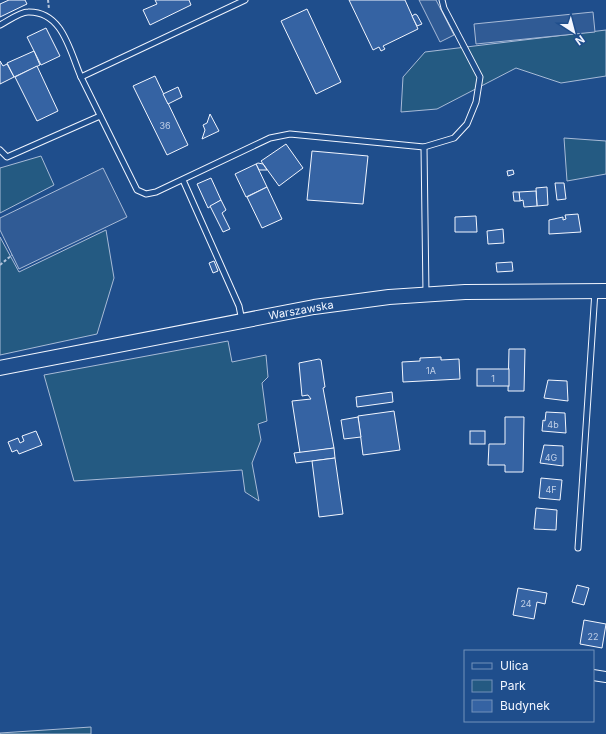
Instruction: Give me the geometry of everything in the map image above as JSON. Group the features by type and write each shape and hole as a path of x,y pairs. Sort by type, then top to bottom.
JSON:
{"main road":[{"name":"Warszawska","path":"0,368 328,305 389,297 426,294 600,291"}],"street":[{"path":"594,675 606,677"}],"lane":[{"path":"81,77 245,0"},
{"path":"0,25 27,12 45,14 61,29 81,77 137,190 146,194 156,192 183,180 270,138 290,134 424,147 454,138 468,124 476,102 480,78 444,8 442,0"},
{"path":"0,150 7,157 100,116"},
{"path":"424,147 426,294"},
{"path":"183,180 239,306 242,321"},
{"path":"578,548 600,291"}],"path":[{"path":"0,265 12,255"}],"green space":[{"path":"606,30 606,76 561,83 516,68 437,109 401,112 403,77 425,52"},
{"path":"564,138 606,141 606,174 567,181"},
{"path":"41,156 54,185 0,213 0,168"},
{"path":"106,230 114,278 97,334 0,355 0,237 19,272"},
{"path":"228,341 232,362 266,355 268,377 262,383 267,421 258,424 261,440 252,463 259,501 245,492 242,470 74,481 44,375"},
{"path":"91,727 91,734 0,734 0,733"}],"shaded area":[{"path":"419,0 436,0 454,35 440,42"},
{"path":"593,12 595,32 476,44 474,24"},
{"path":"103,168 127,217 19,269 0,230 0,218"}],"building":[{"path":"9,0 25,0 27,4 0,17 0,4"},
{"path":"155,0 189,0 191,5 150,25 143,10 157,4"},
{"path":"349,0 405,0 418,29 383,46 385,49 381,51 379,47 373,50"},
{"path":"307,9 341,82 316,94 281,21"},
{"path":"415,14 422,24 417,26 412,16"},
{"path":"46,28 60,56 41,65 27,37"},
{"path":"34,51 40,65 14,77 7,63"},
{"path":"0,61 3,66 7,64 14,77 0,84"},
{"path":"37,66 58,111 37,121 15,77"},
{"path":"155,76 188,145 167,155 133,86"},
{"path":"178,87 182,97 168,104 163,94"},
{"path":"210,114 219,131 202,139 205,130 203,125 207,123"},
{"path":"286,144 303,168 279,186 261,161"},
{"path":"312,151 368,156 363,204 307,200"},
{"path":"256,164 263,164 267,170 259,170"},
{"path":"256,164 267,187 246,197 235,174"},
{"path":"513,170 514,174 508,176 507,171"},
{"path":"211,178 221,200 208,208 197,184"},
{"path":"555,183 564,183 566,199 557,200"},
{"path":"267,187 282,219 262,228 247,197"},
{"path":"547,187 548,205 537,206 536,188"},
{"path":"536,191 537,206 524,207 523,200 520,201 519,192"},
{"path":"513,192 519,192 520,201 514,201"},
{"path":"221,200 226,210 222,213 230,229 223,232 210,206"},
{"path":"578,214 581,232 549,234 549,220 563,217 563,220 566,219 565,215"},
{"path":"476,216 477,232 455,232 455,217"},
{"path":"503,229 504,243 488,244 487,231"},
{"path":"214,261 218,271 213,273 209,263"},
{"path":"512,262 513,271 497,272 496,263"},
{"path":"509,349 525,349 524,391 508,391"},
{"path":"441,357 441,360 459,359 460,379 403,382 402,362 420,361 420,358"},
{"path":"319,359 321,360 325,387 323,388 334,448 300,453 292,401 311,399 308,395 302,396 299,363"},
{"path":"477,369 509,369 509,386 477,386"},
{"path":"548,380 567,381 568,401 544,398"},
{"path":"392,392 393,402 357,407 356,397"},
{"path":"394,411 400,450 363,455 358,416"},
{"path":"546,412 565,413 566,433 542,431 543,420 545,421"},
{"path":"358,417 361,437 344,439 341,420"},
{"path":"505,417 524,417 523,472 505,472 505,465 488,465 489,444 505,444"},
{"path":"36,431 42,445 19,454 17,450 12,452 8,442 18,438 20,443 24,441 22,436"},
{"path":"470,431 485,431 485,444 470,444"},
{"path":"544,445 563,446 563,466 540,463"},
{"path":"334,448 335,458 296,463 294,453"},
{"path":"335,458 343,514 319,517 312,461"},
{"path":"541,478 562,480 560,500 539,498"},
{"path":"536,508 557,510 556,530 534,529"},
{"path":"577,585 589,588 584,605 572,602"},
{"path":"518,588 547,593 545,604 537,602 534,619 513,615"},
{"path":"584,620 606,624 602,648 580,644"}]}
